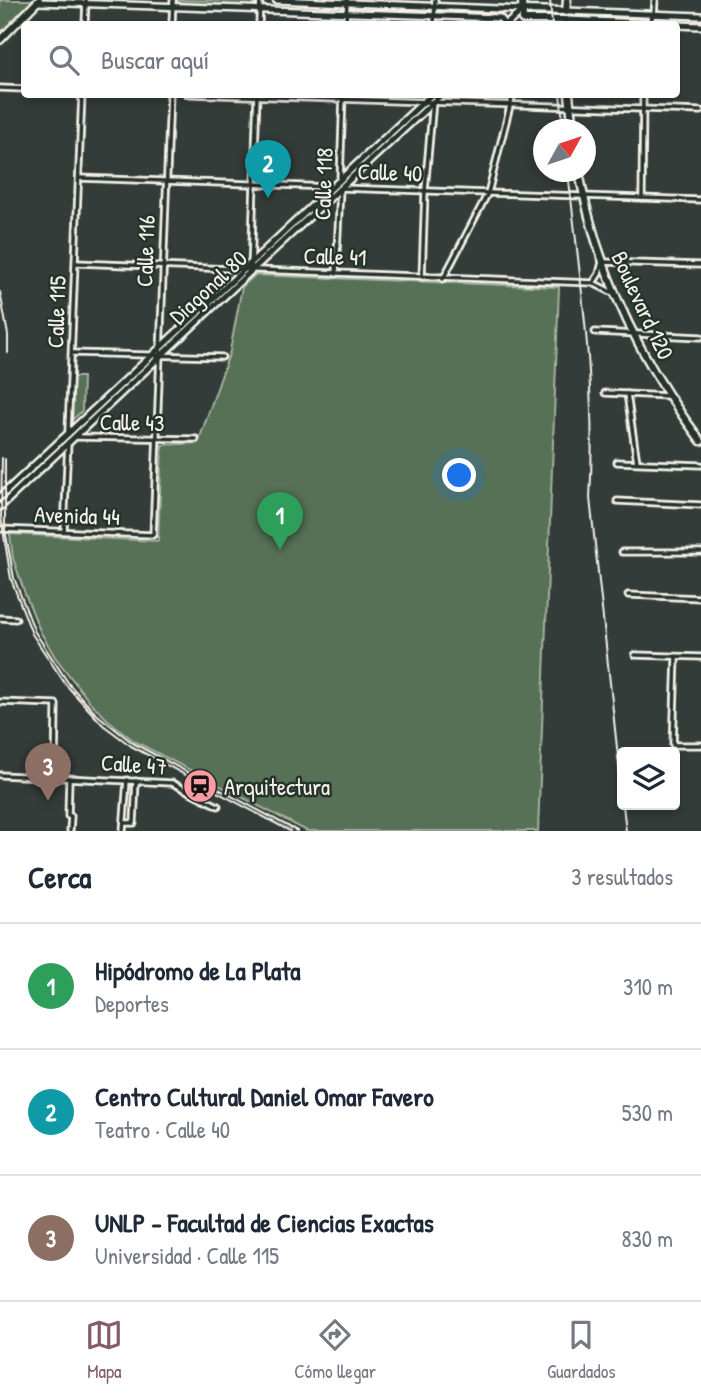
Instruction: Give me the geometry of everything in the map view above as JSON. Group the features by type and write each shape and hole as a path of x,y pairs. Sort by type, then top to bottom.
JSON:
{"main road":[{"path":"276,0 434,3 523,10 701,16"},
{"path":"521,21 522,0"},
{"path":"566,21 567,0"},
{"path":"0,40 39,1 173,3 500,18 503,21"},
{"path":"510,21 523,10"},
{"path":"680,25 701,26"},
{"name":"Diagonal 80","path":"0,508 76,437 242,271 428,98"},
{"name":"Diagonal 80","path":"0,497 438,98"},
{"path":"569,98 572,119"},
{"name":"Boulevard 120","path":"581,182 602,262 615,295 668,396 701,441"}],"street":[{"path":"259,21 260,0"},
{"path":"650,21 654,14 655,0"},
{"path":"85,21 86,1"},
{"path":"346,21 347,1"},
{"path":"172,21 173,3"},
{"path":"434,3 434,21"},
{"path":"0,88 21,89"},
{"name":"Calle 115","path":"64,531 82,98"},
{"name":"Calle 116","path":"153,535 157,355 170,98"},
{"path":"251,271 257,98"},
{"name":"Calle 118","path":"337,274 343,98"},
{"path":"359,98 433,103 701,111"},
{"path":"422,277 425,190 433,98"},
{"path":"443,279 488,193 512,98"},
{"path":"642,198 643,98"},
{"name":"Calle 40","path":"79,178 701,200"},
{"path":"593,284 602,262 701,265"},
{"name":"Calle 41","path":"76,263 593,284 606,288 615,295"},
{"path":"595,332 701,337"},
{"path":"72,353 222,357"},
{"path":"606,393 668,396"},
{"path":"627,394 637,463"},
{"name":"Calle 43","path":"68,434 76,437 195,439"},
{"path":"617,462 701,465"},
{"path":"617,501 701,505"},
{"name":"Avenida 44","path":"0,529 153,535"},
{"path":"622,552 701,552"},
{"path":"628,595 701,598"},
{"path":"0,618 16,619"},
{"path":"635,656 701,657"},
{"path":"676,657 673,745 701,745"},
{"path":"0,702 56,704 55,778"},
{"name":"Calle 47","path":"0,775 172,783 218,806"},
{"path":"69,778 68,816 71,816 71,831"},
{"path":"123,831 127,780"},
{"path":"124,823 134,823 136,781"}],"green space":[{"path":"0,0 37,0 0,35"},
{"path":"177,0 253,1 255,4 177,3"},
{"path":"353,4 430,10 428,13 353,10 350,7"},
{"path":"255,275 559,287 538,831 307,831 134,741 89,701 55,657 40,631 13,558 10,534 158,541 162,445 198,443 230,351 242,287"},
{"path":"73,377 83,377 82,411 72,420"}],"tram line":[{"path":"2,458 1,517 11,579 32,634 66,685 103,725 131,746 290,831"}],"railway":[{"path":"550,0 552,21"},
{"path":"560,98 563,119"},
{"path":"569,182 589,375 592,457 590,498 617,748"},
{"path":"0,292 8,335 8,353"},
{"path":"5,459 5,529 14,578 35,632 69,684 95,713 133,743 297,831"},
{"path":"624,810 626,831"}],"place":[{"name":"Centro Cultural Daniel Omar Favero","path":"268,198"},
{"name":"Hipódromo de La Plata","path":"280,550"},
{"name":"Arquitectura","path":"200,786"},
{"name":"UNLP - Facultad de Ciencias Exactas","path":"48,801"}]}
